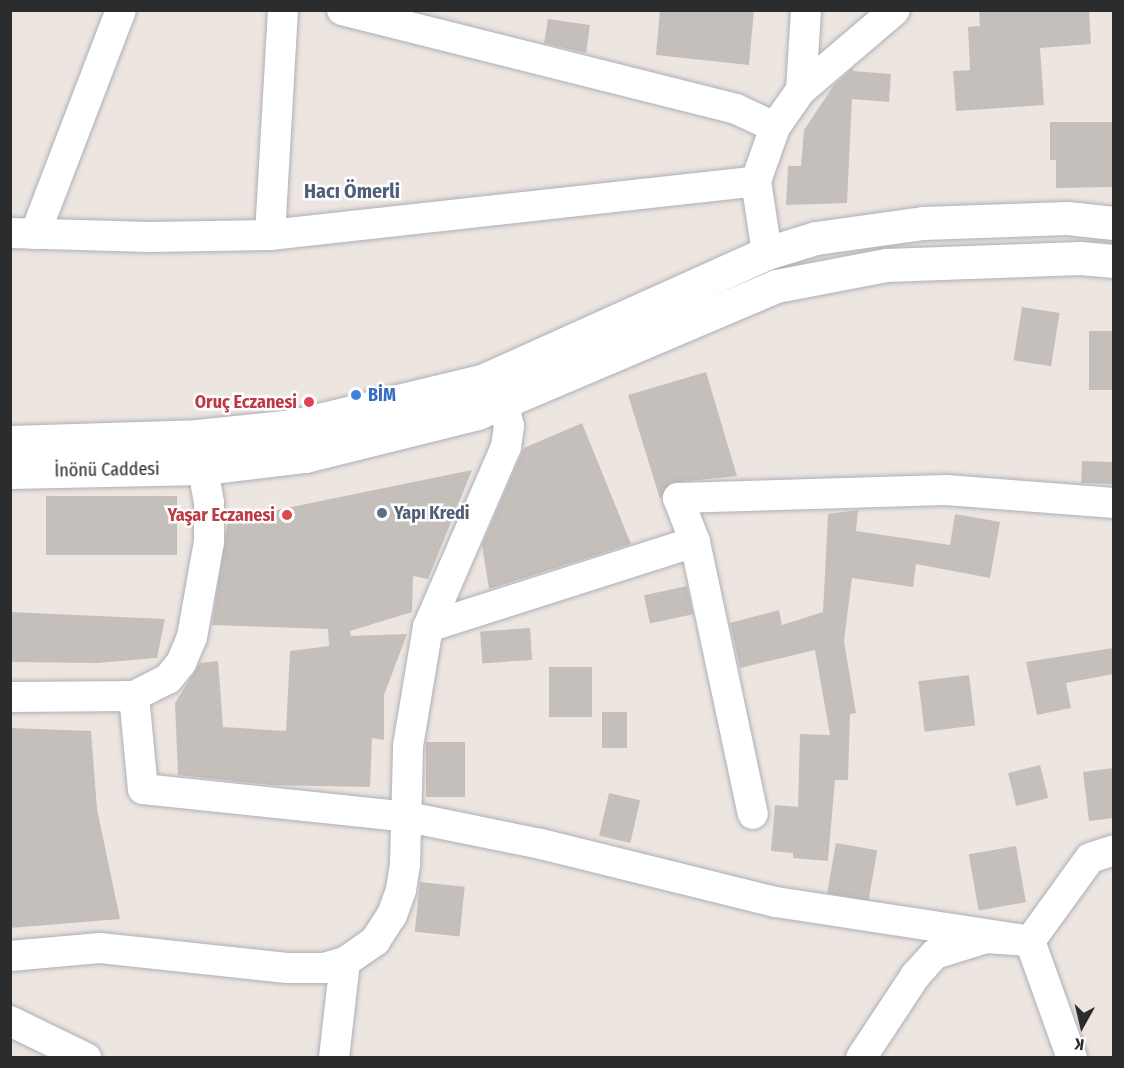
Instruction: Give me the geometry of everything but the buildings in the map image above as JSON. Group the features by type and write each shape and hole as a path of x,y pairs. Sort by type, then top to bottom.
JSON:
{"main road":[{"path":"493,391 767,253 816,238 923,223 1067,218 1113,223"},
{"path":"493,391 776,286 886,265 1080,258 1113,261"},
{"name":"İnönü Caddesi","path":"10,442 197,436 294,426 493,391"},
{"name":"İnönü Caddesi","path":"10,472 203,468 305,456 477,413 493,391"}],"street":[{"path":"120,10 23,234 270,235 756,181"},
{"path":"270,235 283,10"},
{"path":"342,10 736,109 775,127"},
{"path":"801,90 806,10"},
{"path":"767,253 756,181 775,127 801,90 895,10"},
{"path":"10,956 100,948 287,968 324,968 345,962 375,941 392,915 405,864 408,817 408,746 428,627 506,447 509,426 493,391"},
{"path":"10,697 134,696 168,680 192,637 209,542 203,468 197,436"},
{"path":"753,814 695,542 678,498 946,490 1113,503"},
{"path":"428,627 695,542"},
{"path":"134,696 143,789 408,817 541,844 776,902 1030,941"},
{"path":"1030,941 1090,858 1113,850"},
{"path":"861,1058 915,976 935,954 986,938 1030,941"},
{"path":"1030,941 1072,1058"},
{"path":"334,1058 345,962"},
{"path":"10,1020 44,1049 86,1058"}],"place":[{"name":"BİM","path":"356,395"},
{"name":"Oruç Eczanesi","path":"309,402"},
{"name":"Yapı Kredi","path":"382,513"},
{"name":"Yaşar Eczanesi","path":"287,515"}],"district":[{"name":"Hacı Ömerli","path":"352,191"}]}
